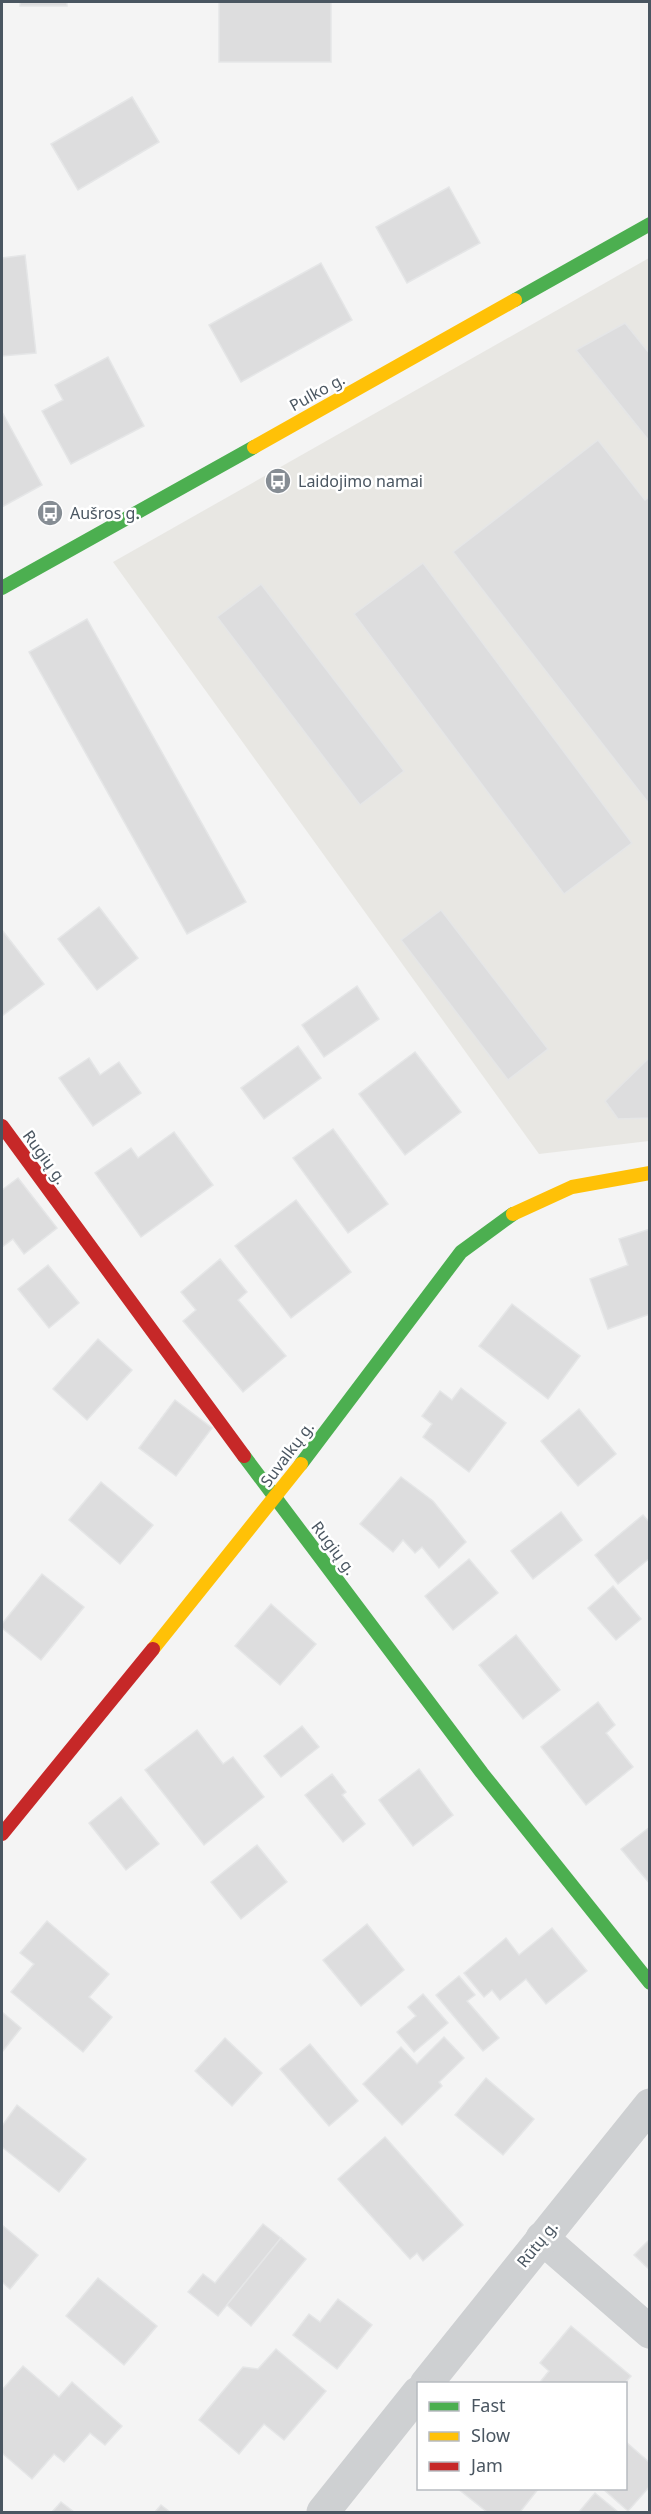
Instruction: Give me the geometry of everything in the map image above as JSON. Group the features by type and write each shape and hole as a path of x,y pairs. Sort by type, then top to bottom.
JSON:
{"street":[{"name":"Pulko g.","path":"2,588 650,224"},
{"name":"Rugių g.","path":"2,1126 275,1498 544,1854 650,1983"},
{"name":"Suvalkų g.","path":"2,1834 275,1498 461,1252 490,1226 531,1201 578,1184 650,1173"},
{"name":"Rūtų g.","path":"428,2382 650,2105"},
{"path":"542,2238 650,2332"},
{"path":"323,2512 417,2394"}],"shaded area":[{"path":"649,258 649,1141 539,1154 113,562"}],"building":[{"path":"20,2 67,2 67,6 20,6"},
{"path":"219,2 331,2 331,62 219,62"},
{"path":"132,97 159,142 78,190 51,144"},
{"path":"449,187 480,243 407,283 376,227"},
{"path":"25,255 36,353 2,356 2,258"},
{"path":"321,263 352,320 241,382 209,325"},
{"path":"625,323 650,354 650,442 576,350"},
{"path":"108,357 144,426 71,464 42,411 63,400 55,385"},
{"path":"2,412 42,485 2,507"},
{"path":"598,440 645,500 650,496 650,805 453,552"},
{"path":"423,563 632,843 564,894 354,614"},
{"path":"261,584 404,771 360,805 217,617"},
{"path":"87,619 246,902 187,934 29,652"},
{"path":"99,907 138,958 97,990 58,939"},
{"path":"441,910 548,1049 508,1080 401,940"},
{"path":"2,930 44,984 2,1016"},
{"path":"357,986 379,1019 324,1057 302,1025"},
{"path":"298,1046 321,1078 264,1119 241,1088"},
{"path":"415,1052 461,1112 405,1155 359,1094"},
{"path":"650,1057 650,1118 618,1119 605,1101"},
{"path":"89,1058 100,1075 119,1062 141,1093 93,1126 59,1078"},
{"path":"333,1129 388,1204 348,1233 293,1158"},
{"path":"174,1132 213,1185 141,1237 95,1173 131,1148 138,1158"},
{"path":"18,1178 57,1228 24,1254 13,1239 2,1247 2,1190"},
{"path":"296,1200 351,1272 291,1318 235,1246"},
{"path":"650,1229 650,1314 608,1329 590,1279 628,1265 619,1239"},
{"path":"220,1259 247,1292 238,1300 286,1356 243,1392 183,1321 196,1310 181,1292"},
{"path":"48,1265 79,1303 49,1328 18,1289"},
{"path":"512,1304 580,1356 548,1399 479,1346"},
{"path":"98,1339 132,1370 87,1420 53,1389"},
{"path":"461,1388 506,1423 469,1472 423,1437 432,1424 422,1416 440,1391 452,1400"},
{"path":"175,1400 212,1428 176,1476 139,1448"},
{"path":"579,1409 616,1454 578,1486 541,1441"},
{"path":"401,1477 433,1501 466,1542 439,1568 422,1547 415,1553 403,1540 393,1552 360,1524"},
{"path":"101,1482 153,1525 120,1564 69,1520"},
{"path":"561,1512 582,1540 533,1579 511,1551"},
{"path":"643,1515 650,1523 650,1558 618,1584 595,1555"},
{"path":"469,1559 498,1593 453,1630 425,1596"},
{"path":"42,1574 84,1607 41,1660 2,1628 2,1624"},
{"path":"613,1586 641,1619 616,1640 588,1608"},
{"path":"271,1604 316,1644 280,1685 235,1646"},
{"path":"516,1635 560,1690 523,1719 479,1665"},
{"path":"598,1702 615,1725 606,1733 633,1767 586,1805 541,1747"},
{"path":"302,1726 319,1747 281,1777 264,1756"},
{"path":"197,1730 223,1764 233,1757 264,1797 204,1845 145,1770"},
{"path":"419,1769 453,1815 413,1846 379,1800"},
{"path":"332,1774 346,1792 342,1795 365,1824 343,1842 305,1795"},
{"path":"121,1797 159,1844 126,1870 89,1823"},
{"path":"650,1827 650,1884 621,1849"},
{"path":"257,1845 287,1882 241,1919 211,1882"},
{"path":"47,1921 109,1974 89,1997 112,2017 83,2052 11,1992 34,1964 20,1953"},
{"path":"367,1924 404,1970 361,2006 323,1960"},
{"path":"552,1928 587,1971 546,2004 526,1979 500,2000 492,1990 484,1997 464,1973 506,1938 519,1955"},
{"path":"459,1976 475,1995 467,2001 499,2038 483,2051 436,1995"},
{"path":"423,1994 448,2023 414,2052 397,2032 416,2016 408,2007"},
{"path":"2,2012 21,2028 2,2052"},
{"path":"444,2037 464,2058 439,2082 442,2086 402,2125 363,2084 401,2047 417,2064"},
{"path":"225,2038 262,2073 232,2106 195,2071"},
{"path":"310,2044 358,2101 329,2126 280,2069"},
{"path":"486,2078 534,2119 503,2155 455,2115"},
{"path":"17,2105 86,2159 59,2192 2,2147 2,2126"},
{"path":"385,2137 463,2225 423,2261 417,2253 410,2259 338,2179"},
{"path":"263,2224 281,2238 218,2316 188,2292 203,2274 215,2283"},
{"path":"2,2225 38,2255 10,2289 2,2282"},
{"path":"281,2238 306,2259 251,2326 227,2305"},
{"path":"650,2239 650,2270 634,2255"},
{"path":"98,2278 157,2326 124,2365 66,2316"},
{"path":"338,2299 372,2325 337,2369 293,2335 309,2314 320,2322"},
{"path":"571,2326 631,2376 626,2382 542,2382 549,2371 540,2363"},
{"path":"276,2349 326,2391 284,2440 264,2424 239,2454 199,2420 243,2367 258,2369"},
{"path":"23,2366 59,2397 72,2382 122,2426 105,2445 90,2433 64,2462 54,2454 32,2479 2,2453 2,2390"},
{"path":"627,2443 650,2463 650,2486 628,2511 604,2490 627,2490"},
{"path":"460,2490 537,2490 520,2512 487,2512"},
{"path":"595,2493 618,2512 579,2512"},
{"path":"61,2502 74,2512 52,2512"},
{"path":"161,2505 170,2512 155,2512"}],"traffic: fast":[{"path":"515,300 650,224"},
{"path":"2,588 254,447"},
{"path":"301,1464 461,1252 513,1214"},
{"path":"244,1456 482,1773 650,1983"}],"traffic: slow":[{"path":"254,447 515,300"},
{"path":"513,1214 572,1187 650,1173"},
{"path":"153,1649 301,1464"}],"traffic: jam":[{"path":"2,1126 244,1456"},
{"path":"2,1834 153,1649"}],"place":[{"name":"Laidojimo namai","path":"278,481"},
{"name":"Aušros g.","path":"50,513"}]}
